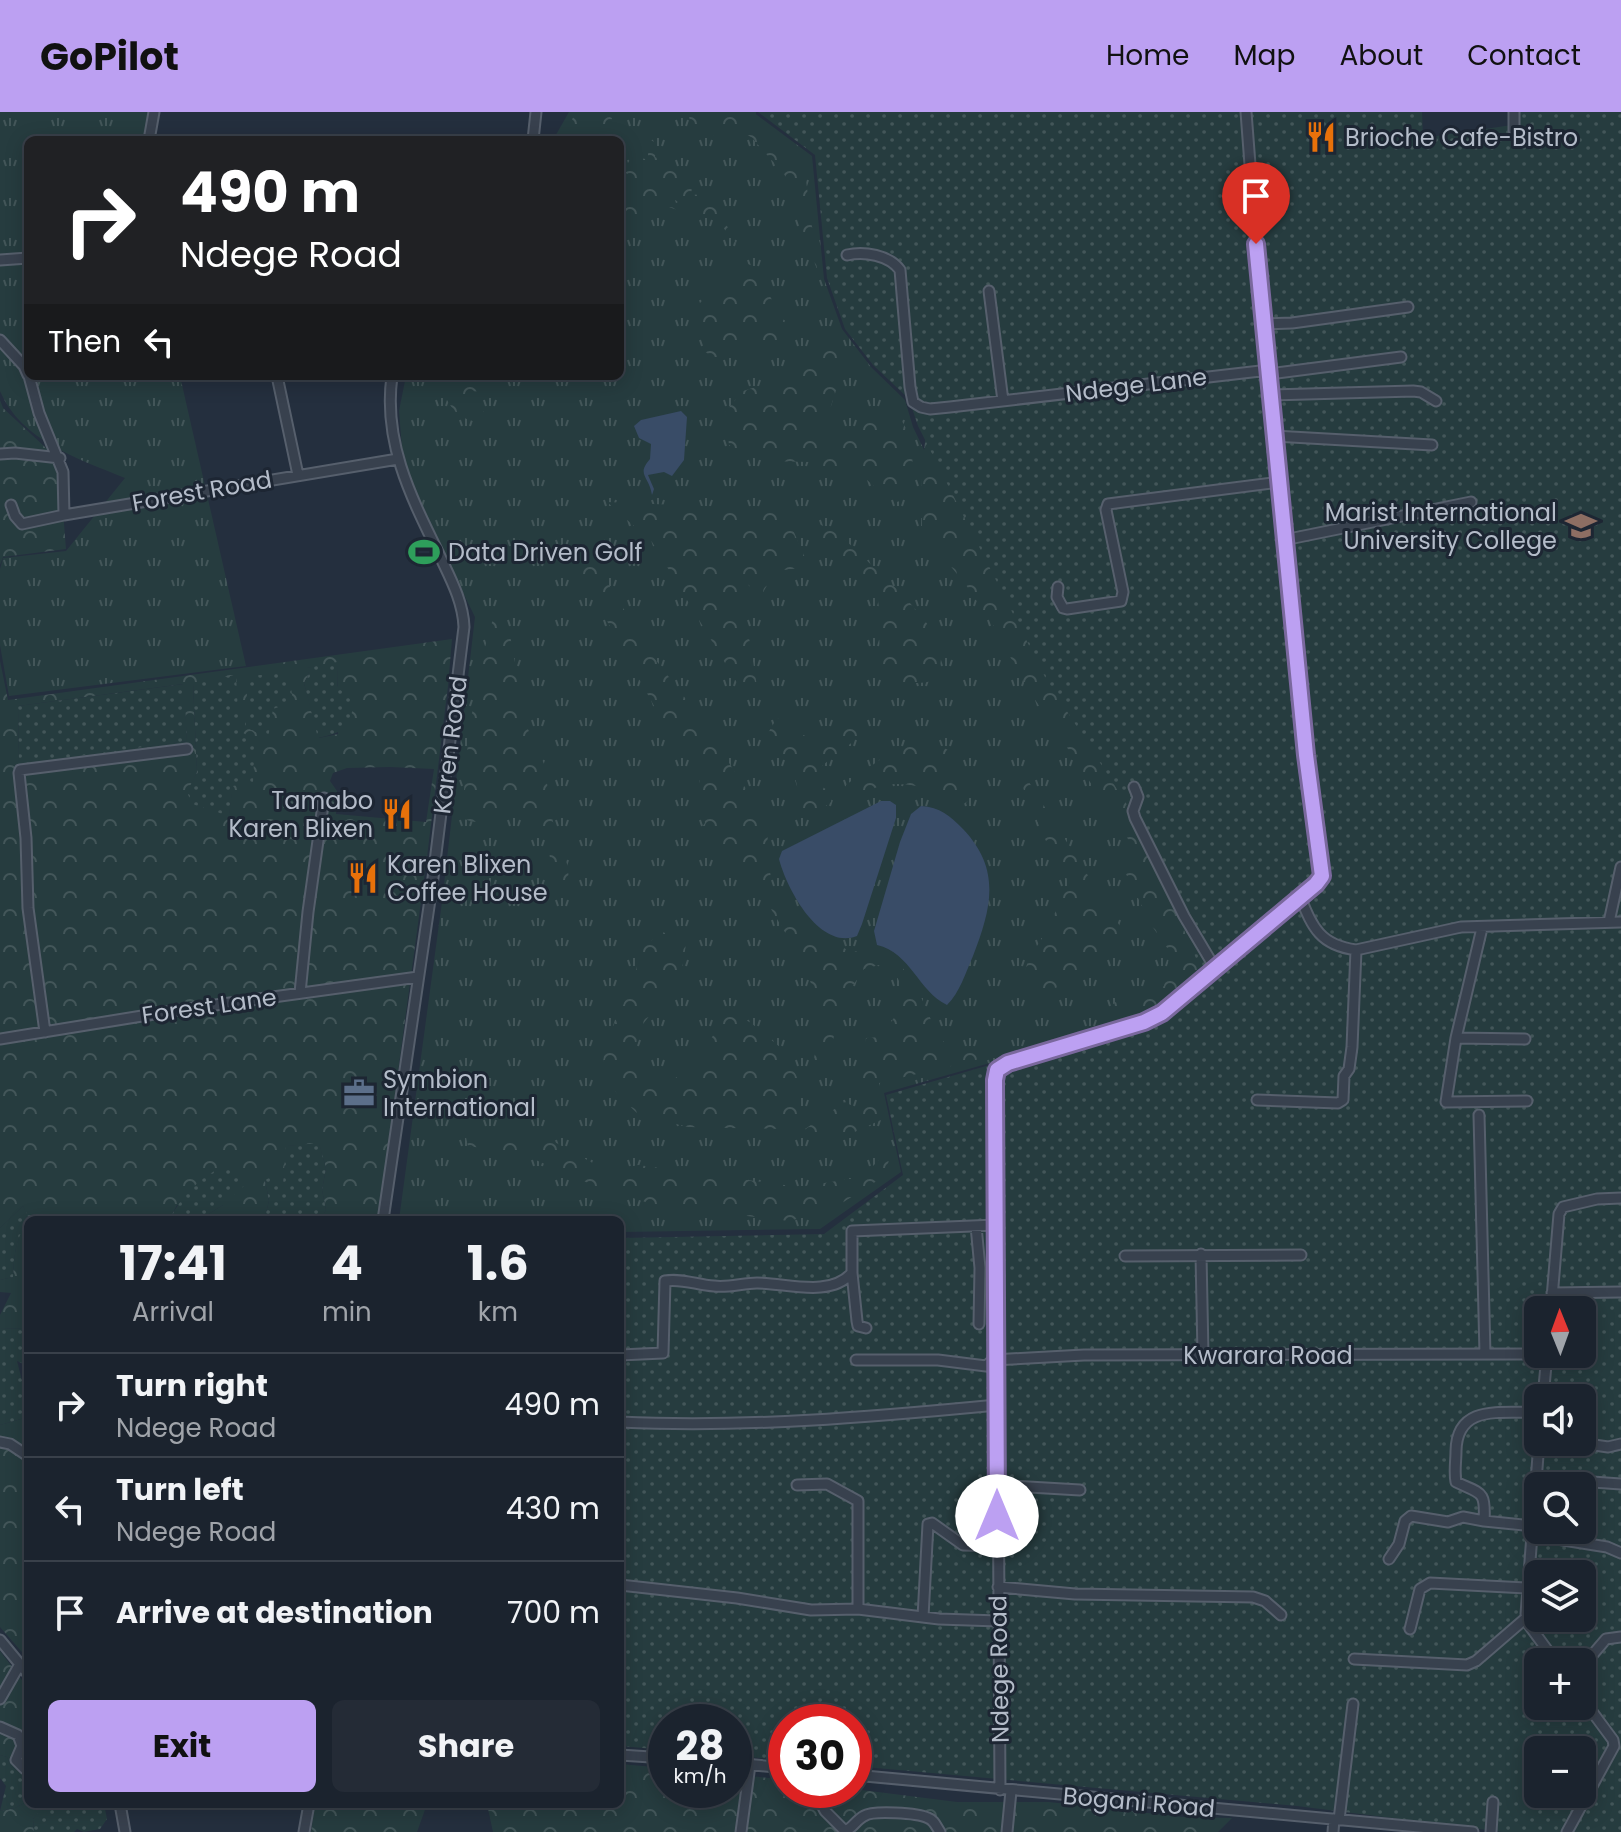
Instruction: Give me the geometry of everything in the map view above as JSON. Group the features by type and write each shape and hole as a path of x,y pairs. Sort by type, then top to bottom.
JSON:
{"street":[{"path":"150,136 154,112"},
{"path":"533,136 536,112"},
{"name":"Ndege Road","path":"1007,1832 997,1546 997,1070 1008,1063 1152,1019 1316,884 1323,872 1306,755 1284,540 1246,112"},
{"path":"1514,112 1514,130"},
{"name":"Ndege Lane","path":"847,255 864,252 892,261 900,270 910,387 916,405 930,409 1401,357"},
{"path":"0,260 24,258"},
{"path":"989,291 1003,401"},
{"path":"1264,324 1408,307"},
{"path":"0,340 24,366"},
{"path":"29,380 39,413 60,458 64,515"},
{"path":"278,380 298,475"},
{"name":"Karen Road","path":"384,1216 432,886 464,627 462,607 453,583 398,459 389,422 392,380"},
{"path":"1271,395 1413,391 1436,401"},
{"path":"1274,436 1432,445"},
{"path":"0,454 60,458"},
{"name":"Forest Road","path":"11,505 22,524 398,459"},
{"path":"1058,587 1057,597 1067,609 1121,601 1123,592 1106,510 1108,504 1280,482"},
{"path":"1284,540 1471,502"},
{"path":"45,1032 28,908 20,770 187,749"},
{"path":"1134,787 1138,797 1133,811 1135,818 1184,916 1215,968"},
{"path":"300,993 324,798"},
{"path":"1609,922 1621,867"},
{"path":"1300,897 1313,928 1321,936 1343,948 1356,950 1461,927 1621,922"},
{"path":"1482,928 1456,1038 1446,1102 1527,1101"},
{"path":"1257,1100 1338,1103 1343,1100 1344,1076 1349,1069 1352,1047 1356,950"},
{"name":"Forest Lane","path":"0,1039 418,977"},
{"path":"1456,1038 1525,1039"},
{"path":"1479,1115 1485,1354"},
{"path":"1552,1296 1559,1214 1563,1207 1597,1199 1621,1198"},
{"path":"866,1328 858,1326 857,1321 852,1231 996,1225"},
{"path":"976,1226 980,1268 979,1324"},
{"path":"1201,1254 1203,1355"},
{"path":"1125,1256 1301,1255"},
{"path":"624,1355 663,1353 665,1281 674,1279 719,1287 756,1283 821,1287 841,1282 852,1273"},
{"path":"1552,1293 1621,1292"},
{"name":"Kwarara Road","path":"856,1360 938,1360 986,1366 993,1360 1084,1355 1524,1354"},
{"path":"624,1422 752,1424 876,1417 997,1405"},
{"path":"1484,1521 1485,1499 1479,1491 1455,1480 1456,1436 1460,1427 1476,1414 1524,1412"},
{"path":"0,1442 10,1444 24,1453"},
{"path":"1596,1445 1621,1444"},
{"path":"1596,1482 1621,1484"},
{"path":"797,1485 827,1484 858,1501 858,1609"},
{"path":"997,1485 1080,1490"},
{"path":"1389,1559 1399,1544 1405,1521 1411,1516 1448,1522 1469,1517 1524,1529"},
{"path":"923,1617 929,1523 963,1545 997,1546"},
{"path":"1593,1544 1621,1553"},
{"path":"1410,1629 1420,1589 1430,1583 1524,1588"},
{"path":"624,1585 811,1610 858,1609 923,1617 998,1621"},
{"path":"998,1587 1075,1594 1253,1597 1265,1601 1281,1615"},
{"path":"1354,1659 1467,1665 1476,1661 1524,1620"},
{"path":"1596,1651 1606,1639 1621,1637"},
{"path":"0,1640 24,1668"},
{"path":"0,1699 20,1664"},
{"path":"1333,1832 1353,1704"},
{"path":"1567,1832 1617,1752 1613,1740 1596,1717"},
{"path":"0,1727 18,1735 22,1746 16,1760 24,1768"},
{"path":"624,1755 648,1757"},
{"name":"Bogani Road","path":"872,1777 1473,1832"},
{"path":"1491,1832 1493,1802"},
{"path":"121,1808 125,1832"},
{"path":"304,1832 308,1808"},
{"path":"741,1832 744,1808"},
{"path":"825,1808 831,1819 846,1831 865,1815 882,1813 924,1816 931,1819 940,1832"}],"green space":[{"path":"0,112 156,112 153,136 24,136 24,380 181,380 246,666 9,696 0,645 0,569 3,558 66,551 125,478 71,455 37,435 22,423 0,391"},
{"path":"569,112 753,112 812,156 824,279 842,329 871,367 905,400 913,427 958,520 1139,825 1201,975 1134,1022 884,1093 901,1172 820,1229 624,1232 624,1216 400,1216 442,902 475,617 404,473 399,411 405,380 624,380 624,136 555,136"},
{"path":"576,112 598,112 612,118 607,136 563,136"},
{"path":"688,112 756,112 756,123 804,165 818,272 800,223 794,192 784,174 751,137 735,128 715,136 691,125"},
{"path":"758,112 1422,112 1423,138 1519,124 1519,112 1621,112 1621,1832 1503,1832 1297,1806 872,1768 872,1704 768,1704 768,1759 752,1757 752,1704 648,1704 648,1748 624,1746 624,1238 824,1234 903,1175 886,1095 1148,1019 1203,975 1140,825 1045,677 918,426 909,399 873,365 845,329 827,278 815,155"},
{"path":"641,140 651,140 657,144 655,157 683,177 692,187 691,195 704,194 713,198 736,244 722,226 706,215 702,219 697,214 691,215 669,207 678,202 670,196 624,222 624,201 636,180 624,169 633,155 648,160 648,151 642,144 638,147"},
{"path":"745,263 753,266 785,323 787,337 777,346 713,357 704,351 704,329 696,315 698,305"},
{"path":"833,342 849,350 831,406 812,421 819,431 840,439 861,429 876,413 896,413 907,430 912,457 912,487 898,502 881,493 865,478 810,462 766,461 746,456 729,445 725,412 743,391 798,374 818,362 824,349"},
{"path":"427,380 487,380 483,392 471,391 472,406 486,413 476,422 461,416 442,393 428,385"},
{"path":"0,400 3,408 55,453 60,472 66,549 3,557 0,565"},
{"path":"927,424 1097,732 1215,981 1110,1054 1111,1006 1125,994 1164,986 1170,952 1152,926 1124,870 1132,845 1026,686 993,625 966,585 922,531 921,478"},
{"path":"607,502 790,510 793,530 809,567 775,571 761,596 743,580 739,608 750,642 758,693 745,696 652,542"},
{"path":"819,524 840,535 905,597 934,632 941,658 939,678 909,683 895,680 886,672 881,660 875,590 856,567 811,542 809,528"},
{"path":"585,546 652,655 695,711 769,824 767,846 771,879 763,892 738,860 700,850 696,834 705,823 698,770 658,713 587,585 573,552"},
{"path":"503,612 527,727 544,764 553,822 568,867 569,888 556,892 543,886 549,871 550,855 536,822 522,815 479,822 463,819 468,742 476,688 495,613"},
{"path":"452,639 427,857 379,1216 322,1216 326,1210 322,1190 326,1168 319,1144 287,1146 283,1185 265,1180 269,1201 265,1216 205,1216 223,1205 177,1205 171,1216 27,1216 23,1206 0,1228 0,661 8,700","holes":["337,663 338,734 319,738 304,683 309,674 307,668","193,683 239,732 229,815 188,792 197,772","183,684 187,741 19,763 18,706","347,768 434,769 426,822 336,814 337,791 330,781 333,773"]},
{"path":"337,662 337,686 353,702 350,718 344,728 318,738 304,683 309,674 306,668"},
{"path":"289,673 293,702 273,709 268,738 245,727 248,676"},
{"path":"236,675 239,731 255,739 253,782 233,786 229,816 192,804 187,792 197,772 193,683"},
{"path":"184,684 187,741 19,764 18,706"},
{"path":"777,718 795,719 803,735 821,742 833,725 849,724 860,734 815,774 816,784 832,792 831,802 814,815 803,811 791,760 769,746 768,733"},
{"path":"931,740 958,756 970,795 967,802 959,807 933,791 902,784 846,794 846,785 886,756 907,745"},
{"path":"1027,779 1123,931 1109,949 1075,978 1051,990 1040,991 1027,987 1025,971 1068,884 1063,864 1049,848 1020,781"},
{"path":"778,893 798,921 849,951 876,953 900,964 918,990 935,1029 948,1048 987,1048 1009,1052 879,1083 883,1119 835,1141 805,1129 845,1102 860,1110 866,1038 881,1037 898,1011 903,996 891,967 879,965 864,969 836,1011 833,1045 810,1072 816,1047 817,1005 804,967 771,909"},
{"path":"663,932 686,944 681,976 639,1029 634,1055 644,1076 663,1088 697,1061 729,1010 751,1023 781,1048 801,1084 800,1111 781,1129 688,1127 638,1114 618,1095 602,1071 605,1044 635,979 639,949"},
{"path":"465,1133 551,1140 609,1172 638,1165 799,1187 862,1177 879,1160 880,1138 891,1155 883,1177 831,1210 789,1221 655,1205 595,1186 522,1154 468,1146"},
{"path":"319,1143 326,1168 322,1190 326,1210 322,1216 265,1216 269,1201 265,1180 273,1176 283,1184 286,1146"},
{"path":"228,1164 246,1184 205,1216 171,1216 180,1202 209,1174"},
{"path":"23,1206 28,1216 24,1216 24,1227 16,1246 13,1277 0,1280 0,1228"},
{"path":"24,1226 24,1329 0,1328 0,1315 11,1293 0,1292 0,1280 13,1277 16,1246"},
{"path":"0,1328 24,1329 24,1364 17,1361 24,1388 24,1418 0,1425"},
{"path":"24,1418 24,1654 0,1627 0,1425"},
{"path":"0,1651 24,1683 24,1772 11,1767 7,1757 0,1755"},
{"path":"0,1755 7,1757 11,1767 24,1772 24,1803 0,1811 6,1786 0,1778"},
{"path":"624,1764 648,1766 648,1808 752,1808 752,1776 768,1778 768,1808 872,1808 872,1791 957,1802 1049,1802 1183,1817 1232,1818 1218,1832 493,1832 488,1808 624,1808"},
{"path":"24,1803 24,1808 42,1808 33,1819 34,1832 0,1832 0,1811"},
{"path":"42,1808 105,1808 107,1819 100,1829 84,1832 77,1829 74,1832 34,1832 33,1819"},
{"path":"314,1808 426,1808 417,1832 311,1832"}],"water":[{"path":"681,411 687,417 684,460 672,476 664,472 648,475 654,489 652,495 644,472 650,459 651,444 639,438 634,426 641,420"},
{"path":"881,801 896,805 896,818 862,924 857,936 843,938 830,934 817,926 797,900 779,859 782,851"},
{"path":"921,806 944,813 963,829 984,860 988,875 985,922 962,982 947,1005 929,991 898,956 877,945 874,931 900,842 911,814"}],"place":[{"name":"Brioche Cafe-Bistro","path":"1321,137"},
{"name":"Marist International University College","path":"1581,526"},
{"name":"Data Driven Golf","path":"424,552"},
{"name":"Tamabo Karen Blixen","path":"397,814"},
{"name":"Karen Blixen Coffee House","path":"363,878"},
{"name":"Symbion International","path":"359,1093"}],"route":[{"path":"997,1516 997,1070 1008,1063 1144,1022 1162,1013 1322,876 1306,755 1256,244"}]}
